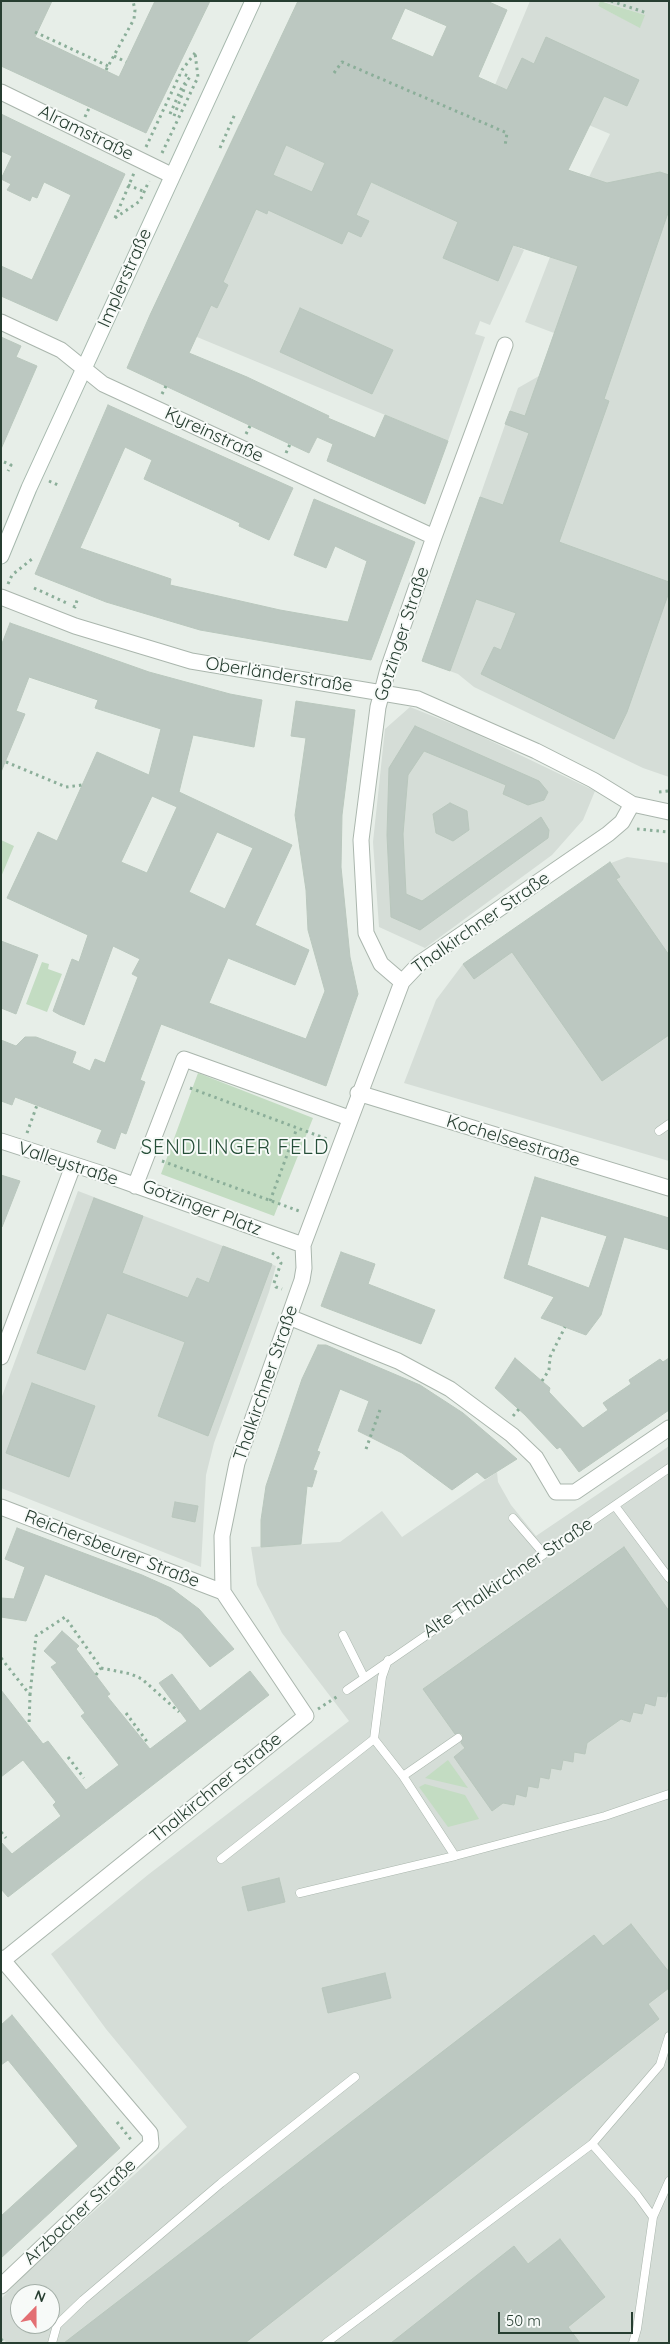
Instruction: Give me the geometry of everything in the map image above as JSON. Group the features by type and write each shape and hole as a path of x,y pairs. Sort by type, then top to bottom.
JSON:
{"street":[{"name":"Implerstraße","path":"1,556 29,488 171,175 253,1"},
{"name":"Alramstraße","path":"1,92 171,175"},
{"name":"Kyreinstraße","path":"1,322 61,350 103,384 434,537"},
{"name":"Gotzinger Straße","path":"402,982 381,964 366,933 361,840 381,692 434,537 505,345"},
{"name":"Oberländerstraße","path":"2,597 75,626 191,661 418,699 459,715 536,751 600,784 632,804"},
{"path":"632,804 669,812"},
{"name":"Thalkirchner Straße","path":"2,1960 306,1716 223,1592 222,1536 237,1463 289,1317 304,1268 303,1245 358,1093 402,982 420,963 608,834 622,822 632,804"},
{"name":"Gotzinger Platz","path":"303,1245 135,1186 184,1059 349,1118"},
{"name":"Kochelseestraße","path":"358,1093 669,1188"},
{"name":"Valleystraße","path":"1,1141 135,1186"},
{"path":"1,1357 73,1166"},
{"path":"289,1317 398,1361 450,1389 536,1458 556,1492 575,1492 669,1428"},
{"name":"Reichersbeurer Straße","path":"1,1506 223,1592"},
{"name":"Arzbacher Straße","path":"1,2286 151,2144 150,2133 2,1960"}],"lane":[{"path":"659,1131 669,1124"},
{"name":"Alte Thalkirchner Straße","path":"347,1690 669,1468"},
{"path":"615,1506 669,1578"},
{"path":"513,1518 544,1554"},
{"path":"343,1635 364,1677"},
{"path":"221,1859 374,1739 382,1677 388,1660"},
{"path":"403,1776 458,1738"},
{"path":"374,1739 403,1776 455,1856"},
{"path":"300,1893 455,1856 605,1816 669,1794"},
{"path":"326,2343 592,2144 660,2065 669,2036"},
{"path":"52,2343 57,2325 83,2300 221,2183 355,2077"},
{"path":"592,2144 637,2195 653,2217"},
{"path":"633,2343 637,2329 653,2217 669,2181"}],"path":[{"path":"35,32 107,68 134,19 133,1"},
{"path":"612,1 647,13"},
{"path":"195,53 198,77 140,201 115,218 128,185 181,73 195,53"},
{"path":"114,56 126,62"},
{"path":"334,73 342,62 352,66 507,133 506,146"},
{"path":"170,114 182,87 190,76 181,73"},
{"path":"174,116 186,89 186,83"},
{"path":"220,148 234,114"},
{"path":"128,185 144,191"},
{"path":"4,462 11,465 8,471"},
{"path":"2,597 12,575 32,559"},
{"path":"34,588 70,605 75,606 78,597"},
{"path":"6,762 66,786 82,785"},
{"path":"662,792 669,791"},
{"path":"622,822 628,827 669,832"},
{"path":"175,1083 340,1144"},
{"path":"22,1148 37,1106"},
{"path":"270,1201 297,1128"},
{"path":"147,1155 314,1216"},
{"path":"269,1251 277,1256 281,1263 274,1283 276,1287 296,1295"},
{"path":"542,1381 549,1370 550,1357 565,1327"},
{"path":"366,1449 381,1407"},
{"path":"29,1726 36,1636 65,1617 101,1668 131,1674 142,1679 179,1712"},
{"path":"1,1658 30,1695"},
{"path":"96,1675 101,1668"},
{"path":"126,1713 148,1743"},
{"path":"68,1757 84,1778"},
{"path":"1,1832 6,1838"},
{"path":"1,2339 4,2343"}],"shaded area":[{"path":"530,1 600,1 598,6 640,27 644,15 602,1 669,1 669,777 643,768 474,687 458,674 422,661 518,388 539,376 554,333 525,322 550,257 610,134 495,85"},
{"path":"239,124 524,250 490,325 480,321 475,334 485,337 448,441 197,337 150,315"},
{"path":"410,707 470,731 595,791 583,820 552,855 425,948 379,927 373,842 385,729"},
{"path":"627,857 669,863 669,1161 404,1083 436,1000 463,964 611,863"},
{"path":"78,1191 276,1266 269,1292 214,1443 206,1475 201,1567 1,1488 1,1399"},
{"path":"669,1446 669,2343 7,2343 1,2337 1,2299 10,2290 10,2334 60,2334 60,2284 15,2284 187,2127 106,2029 51,1954 149,1874 349,1721 282,1633 257,1585 251,1547 340,1542 382,1511 402,1537 497,1472 498,1482 511,1505 536,1536"}],"green space":[{"path":"600,1 645,15 640,28 598,6"},
{"path":"1,840 14,846 1,877"},
{"path":"42,962 49,964 48,969 62,974 47,1012 26,1004"},
{"path":"198,1073 313,1118 274,1216 161,1174"},
{"path":"448,1760 468,1788 425,1778"},
{"path":"425,1784 465,1795 479,1819 448,1827 419,1787"}],"building":[{"path":"1,1 52,1 35,37 119,77 155,1 210,1 146,133 1,66"},
{"path":"298,1 487,1 507,10 478,77 507,90 522,58 534,64 546,37 639,80 627,106 604,96 568,170 607,183 660,172 669,175 669,210 604,399 609,401 559,542 669,582 669,592 627,712 614,739 481,674 494,647 501,650 516,613 476,599 450,671 422,661 480,497 503,505 529,433 505,424 510,411 525,416 578,266 513,245 498,281 443,258 458,222 371,182 356,215 369,221 361,237 348,231 342,244 268,210 267,214 256,209 223,282 228,285 217,308 211,305 189,353 247,377 329,416 328,418 375,438 385,415 448,441 425,504 327,461 333,444 317,437 309,453 127,368 150,315","holes":["405,8 447,26 433,57 391,39","286,145 325,163 312,192 273,175"]},
{"path":"1,114 125,174 57,321 1,296 1,266 32,280 71,195 44,182 37,198 32,196 30,201 7,190 11,184 1,179 12,156 1,151"},
{"path":"300,308 393,350 372,394 280,352"},
{"path":"1,337 21,346 16,357 37,366 1,449"},
{"path":"108,405 293,488 269,540 239,526 240,523 144,479 152,460 125,447 80,548 171,579 170,585 280,610 348,622 367,561 335,546 326,568 294,555 314,499 415,542 371,660 200,630 106,602 35,574"},
{"path":"10,623 149,672 230,694 262,700 254,747 193,735 179,792 292,845 255,925 309,950 295,985 228,958 209,1003 306,1039 325,991 308,930 306,890 295,815 306,738 291,736 296,701 355,710 342,815 341,867 350,957 358,994 326,1086 161,1024 140,1080 145,1082 126,1134 121,1132 115,1149 97,1142 102,1130 15,1097 12,1105 1,1101 1,1040 16,1046 25,1037 36,1037 76,1052 72,1063 90,1071 95,1059 105,1063 138,977 132,974 140,959 113,946 84,1025 60,1015 53,1011 72,959 79,962 88,935 7,898 38,832 57,841 97,752 149,775 161,729 95,708 98,700 29,677 16,711 25,714 1,772 1,646","holes":["152,796 177,807 147,873 121,862","217,832 253,848 225,909 189,892"]},
{"path":"415,726 539,781 548,792 544,800 528,805 503,794 506,785 424,751 408,775 403,834 406,894 422,901 541,817 549,830 548,838 420,930 391,917 387,835 389,768"},
{"path":"450,803 467,811 469,830 453,841 436,833 433,814"},
{"path":"610,862 620,877 616,879 669,955 669,1035 602,1081 512,952 474,979 463,964"},
{"path":"1,941 38,955 16,1014 1,1008"},
{"path":"1,1175 20,1181 2,1227 1,1227"},
{"path":"535,1177 669,1218 669,1250 624,1237 601,1315 586,1335 541,1318 554,1297 504,1278","holes":["541,1216 607,1236 589,1288 527,1265"]},
{"path":"94,1198 143,1216 122,1273 188,1298 197,1278 209,1283 223,1246 272,1264 208,1436 158,1416 185,1342 107,1313 85,1370 37,1353"},
{"path":"341,1252 375,1264 368,1284 435,1310 421,1344 321,1306"},
{"path":"318,1345 326,1345 420,1385 463,1413 517,1459 485,1479 477,1472 452,1490 402,1453 358,1431 369,1401 340,1389 317,1451 320,1452 313,1470 317,1471 312,1487 307,1486 301,1544 261,1547 261,1520 266,1486 302,1379"},
{"path":"515,1358 550,1388 549,1392 583,1428 608,1410 603,1403 631,1384 629,1380 660,1359 663,1362 669,1358 669,1410 579,1472 560,1447 557,1449 525,1415 495,1388"},
{"path":"32,1383 95,1406 69,1477 6,1453"},
{"path":"175,1502 198,1506 195,1522 172,1517"},
{"path":"17,1528 142,1575 171,1588 199,1609 234,1649 210,1667 181,1633 157,1617 45,1574 26,1621 1,1617 1,1598 14,1599 25,1567 5,1559"},
{"path":"624,1547 669,1611 669,1685 666,1697 657,1696 655,1706 645,1703 642,1714 633,1712 630,1722 621,1719 587,1743 585,1754 574,1752 573,1762 563,1760 561,1770 551,1768 549,1779 540,1777 538,1788 528,1786 526,1797 516,1794 514,1805 503,1803 492,1811 454,1757 465,1748 461,1743 463,1735 460,1733 455,1734 423,1689"},
{"path":"62,1631 79,1646 76,1649 110,1694 107,1696 150,1749 187,1721 159,1683 172,1674 200,1711 250,1671 269,1695 8,1897 1,1889 1,1842 12,1854 61,1816 53,1805 56,1802 23,1760 1,1777 1,1690 43,1744 48,1741 86,1790 119,1765 81,1716 85,1713 51,1667 57,1663 44,1651"},
{"path":"279,1878 285,1902 248,1911 242,1887"},
{"path":"631,1924 669,1972 669,1988 648,2004 659,2019 245,2343 64,2343 594,1935 603,1946"},
{"path":"385,1973 391,1998 328,2013 322,1988"},
{"path":"12,2015 120,2148 1,2258 1,2216 78,2146 8,2060 1,2065 1,2025"},
{"path":"560,2239 605,2297 568,2327 580,2343 391,2343 514,2246 528,2264"}],"district":[{"name":"SENDLINGER FELD","path":"235,1148"}]}
